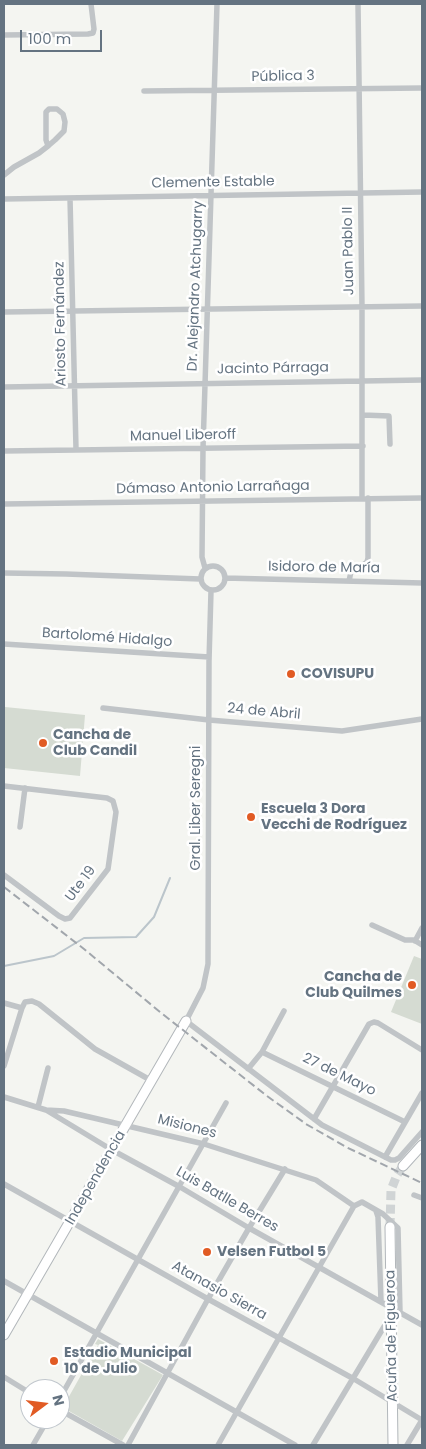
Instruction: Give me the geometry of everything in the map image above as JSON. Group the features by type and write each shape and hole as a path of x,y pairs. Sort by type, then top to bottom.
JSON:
{"street":[{"path":"4,35 93,33 90,4"},
{"name":"Dr. Alejandro Atchugarry","path":"205,568 202,557 203,448 216,4"},
{"name":"Juan Pablo II","path":"349,581 352,567 362,566 367,562 368,558 363,446 358,4"},
{"name":"Pública 3","path":"144,92 422,88"},
{"path":"4,175 48,146 64,131 63,114 57,108 49,109 46,112 46,140 48,146"},
{"name":"Clemente Estable","path":"4,198 422,192"},
{"name":"Ariosto Fernández","path":"70,198 76,450"},
{"path":"4,312 422,306"},
{"name":"Jacinto Párraga","path":"4,386 422,380"},
{"path":"363,415 389,416 390,444"},
{"name":"Manuel Liberoff","path":"4,451 363,446"},
{"name":"Dámaso Antonio Larrañaga","path":"4,504 422,498"},
{"path":"211,566 218,567 223,572 225,578 222,586 217,590 211,591 202,586 200,579 201,573 205,568 211,566"},
{"path":"4,573 200,579"},
{"name":"Isidoro de María","path":"225,578 422,583"},
{"name":"Gral. Liber Seregni","path":"186,1022 203,988 208,964 211,591"},
{"name":"Bartolomé Hidalgo","path":"4,644 209,657"},
{"name":"24 de Abril","path":"104,708 209,720 342,731 422,719"},
{"path":"4,786 25,788 20,827"},
{"name":"Ute 19","path":"4,875 59,916 68,919 72,917 108,869 116,816 116,808 113,801 102,797 25,788"},
{"path":"372,925 405,940 415,941 422,945"},
{"path":"415,941 422,928"},
{"path":"4,1066 22,1008 25,1002 32,1001 39,1004 95,1049 152,1081"},
{"path":"4,1003 22,1008"},
{"path":"248,1069 262,1052 284,1011"},
{"path":"186,1022 322,1125 385,1157 395,1160 422,1132"},
{"name":"Independencia","path":"4,1335 186,1022"},
{"path":"314,1119 369,1024 378,1023 422,1050"},
{"name":"27 de Mayo","path":"262,1052 405,1122"},
{"path":"38,1107 48,1068"},
{"path":"385,1157 422,1093"},
{"name":"Misiones","path":"4,1097 46,1110 64,1111 204,1144 285,1169 316,1180 354,1206"},
{"path":"70,1381 226,1103"},
{"name":"Luis Batlle Berres","path":"46,1110 112,1150 381,1301 394,1311 422,1325"},
{"path":"404,1166 422,1145"},
{"path":"128,1445 208,1299 285,1169"},
{"name":"Atanasio Sierra","path":"4,1184 279,1339 354,1379 422,1420"},
{"path":"414,1195 422,1198"},
{"path":"218,1445 354,1206 362,1202 383,1214 398,1228 394,1311 313,1445"},
{"path":"376,1211 378,1217 381,1301"},
{"name":"Acuña de Figueroa","path":"390,1227 394,1311 392,1402 394,1445"},
{"path":"4,1281 295,1445"},
{"path":"4,1377 20,1387"},
{"path":"70,1416 123,1445"},
{"path":"408,1445 422,1420"},
{"path":"33,1445 42,1429"}],"shaded area":[{"name":"Cancha de Club Candil","path":"5,707 85,715 80,776 4,768"},
{"name":"Cancha de Club Quilmes","path":"414,956 422,959 422,1024 391,1012"},
{"path":"98,1339 163,1375 122,1441 70,1412 70,1395 98,1345 95,1344"}],"waterway":[{"path":"4,966 54,956 84,938 136,937 154,917 170,878"}],"tunnel":[{"path":"390,1227 391,1190 403,1166"}],"railway":[{"path":"4,887 267,1096 306,1124 346,1147 422,1183"}],"place":[{"name":"COVISUPU","path":"291,674"},
{"name":"Cancha de Club Candil","path":"43,743"},
{"name":"Escuela 3 Dora Vecchi de Rodríguez","path":"251,817"},
{"name":"Cancha de Club Quilmes","path":"412,985"},
{"name":"Velsen Futbol 5","path":"207,1252"},
{"name":"Estadio Municipal 10 de Julio","path":"54,1361"}]}
